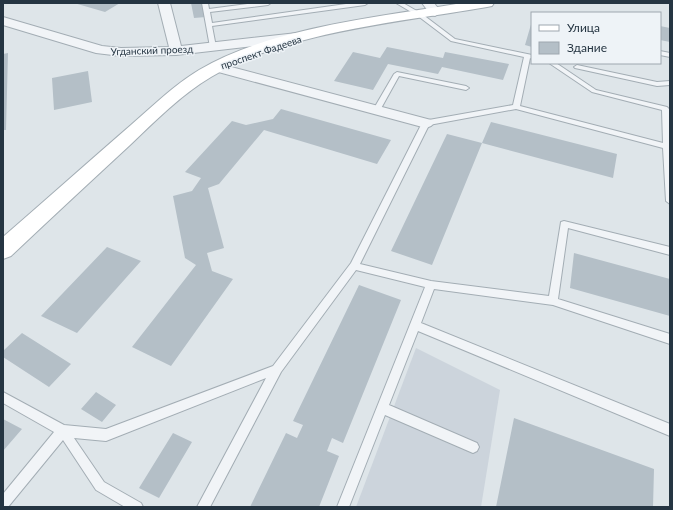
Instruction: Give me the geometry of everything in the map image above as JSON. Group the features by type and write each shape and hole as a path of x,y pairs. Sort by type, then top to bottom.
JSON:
{"street":[{"path":"164,3 176,51"},
{"name":"проспект Фадеева","path":"3,250 180,91 216,67 236,51 428,10 487,3"},
{"name":"Угданский проезд","path":"3,22 101,50 121,52 176,51 213,47 236,51"},
{"path":"216,67 426,124"}],"lane":[{"path":"205,3 208,11 213,47"},
{"path":"208,11 248,4 268,3"},
{"path":"210,25 365,3"},
{"path":"399,3 428,10 453,40 530,57 516,107"},
{"path":"554,64 594,91 665,109 670,201"},
{"path":"577,65 657,84 670,83"},
{"path":"377,110 397,74 466,88"},
{"path":"203,507 277,369 354,266 426,124 516,107 666,146"},
{"path":"553,301 564,224 670,251"},
{"path":"354,266 431,285 553,301 670,339"},
{"path":"343,507 431,285"},
{"path":"415,324 670,430"},
{"path":"3,397 63,431 106,435 277,369"},
{"path":"382,408 473,447"},
{"path":"3,504 63,431"},
{"path":"63,431 100,486 137,507"}],"shaded area":[{"path":"416,348 500,390 481,507 356,507"}],"building":[{"path":"74,3 120,3 105,12"},
{"path":"191,3 202,3 206,17 194,18"},
{"path":"531,24 531,47 525,45"},
{"path":"661,26 670,28 670,42 661,40"},
{"path":"387,47 443,58 445,52 509,64 503,80 442,67 438,74 388,64 373,90 334,81 353,52 380,58"},
{"path":"8,53 6,130 3,130 3,54"},
{"path":"88,71 92,102 54,110 52,78"},
{"path":"281,109 391,140 377,164 264,130 219,184 208,188 224,248 207,253 212,271 233,279 171,366 132,347 196,265 185,258 173,196 192,191 201,178 185,172 232,121 246,125 273,119"},
{"path":"491,122 617,154 613,178 482,143"},
{"path":"447,134 482,143 432,265 391,251"},
{"path":"107,247 141,261 77,333 41,316"},
{"path":"574,253 670,279 670,316 570,288"},
{"path":"359,285 401,300 343,443 332,438 327,451 339,456 319,507 250,507 286,433 297,438 303,425 293,421"},
{"path":"22,333 71,364 49,387 3,357 3,351"},
{"path":"96,392 116,405 102,422 81,409"},
{"path":"514,418 654,469 653,507 496,507"},
{"path":"3,419 22,429 3,451"},
{"path":"173,433 192,442 159,498 139,488"}]}
